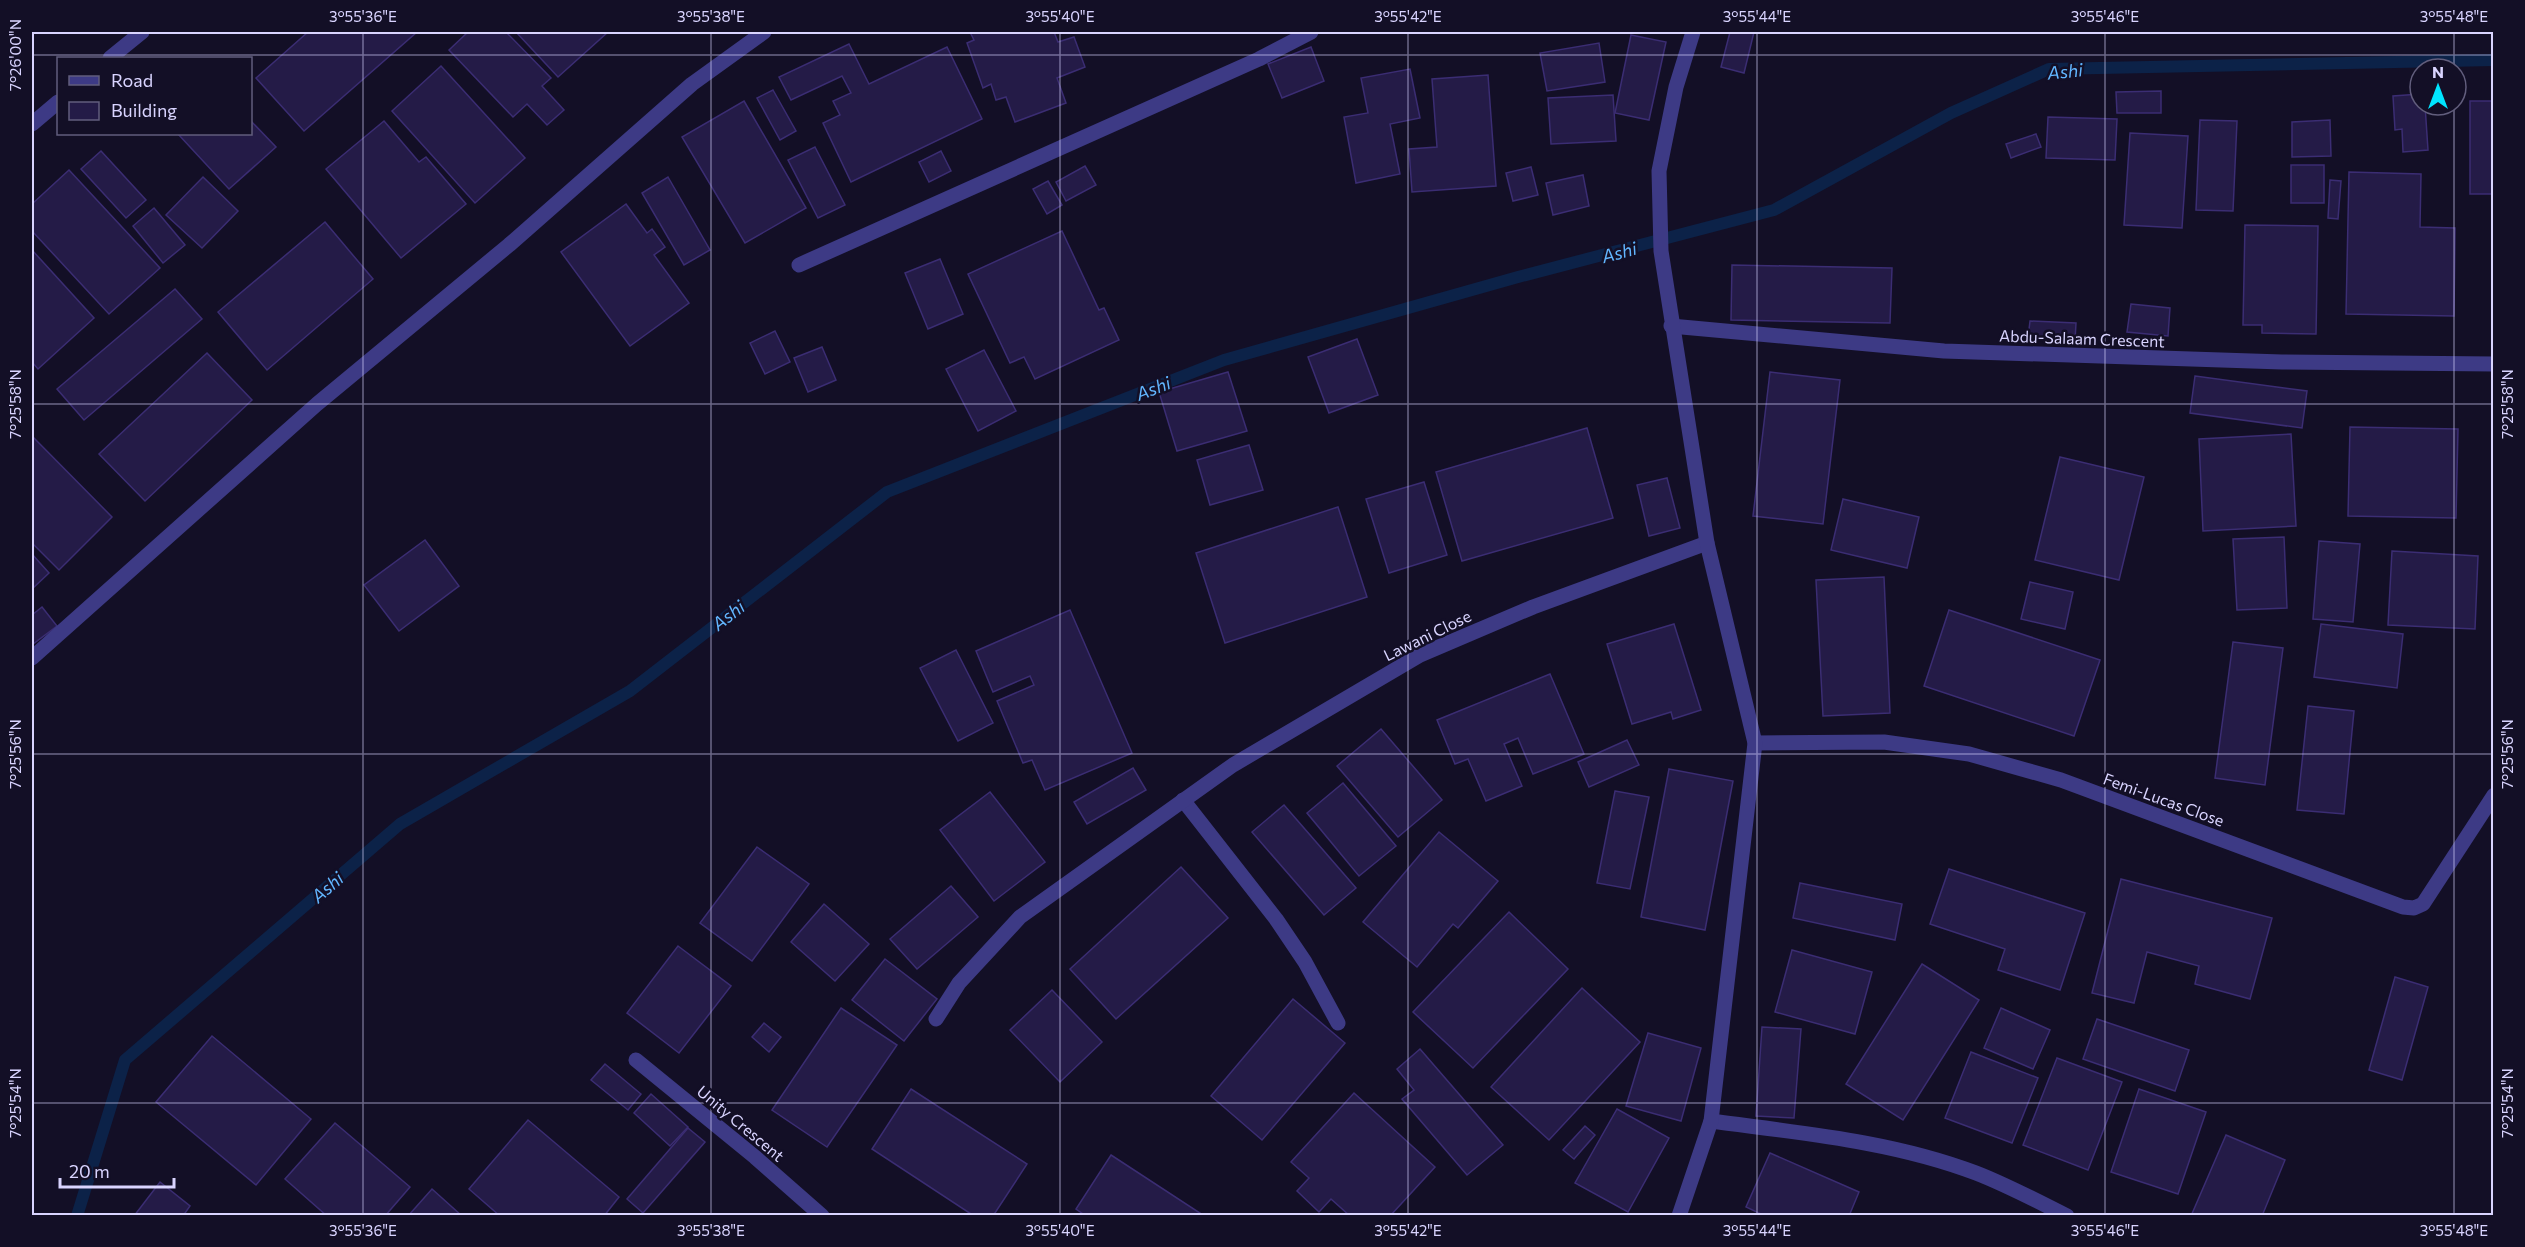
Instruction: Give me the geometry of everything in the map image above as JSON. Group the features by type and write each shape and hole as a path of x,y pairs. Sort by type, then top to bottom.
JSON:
{"street":[{"path":"111,57 142,32"},
{"path":"32,658 317,404 509,245 692,84 764,32"},
{"path":"799,265 1259,59 1311,32"},
{"path":"1679,1215 1711,1121 1755,743 1707,543 1661,251 1659,171 1676,87 1693,32"},
{"path":"32,124 57,103"},
{"name":"Abdu-Salaam Crescent","path":"1671,326 1944,351 2282,362 2493,364"},
{"name":"Lawani Close","path":"936,1019 959,982 1020,917 1233,765 1420,655 1533,607 1707,543"},
{"name":"Femi-Lucas Close","path":"1755,743 1884,742 1969,754 2061,780 2403,907 2414,908 2424,904 2493,795"},
{"path":"1183,800 1276,919 1305,962 1338,1023"},
{"name":"Unity Crescent","path":"636,1060 822,1215"},
{"path":"1711,1121 1829,1137 1896,1150 1976,1173 2067,1215"}],"building":[{"path":"308,32 417,32 304,131 256,78"},
{"path":"468,32 506,32 551,78 542,86 564,110 547,125 527,104 513,117 449,50"},
{"path":"516,32 608,32 558,77"},
{"path":"970,32 1054,32 1058,42 1074,37 1085,67 1057,78 1066,103 1015,122 1006,97 996,100 991,84 983,88 967,43 974,40"},
{"path":"1730,32 1754,32 1744,73 1721,67"},
{"path":"1631,35 1666,42 1649,120 1615,113"},
{"path":"1599,43 1605,82 1547,91 1540,53"},
{"path":"849,44 869,84 947,47 982,119 851,182 823,123 840,115 833,101 851,93 842,76 791,100 779,77"},
{"path":"1311,47 1324,81 1282,98 1268,64"},
{"path":"441,66 525,158 475,203 392,111"},
{"path":"1410,69 1420,118 1390,124 1400,174 1356,183 1344,117 1368,113 1361,78"},
{"path":"1488,75 1496,186 1412,192 1409,149 1437,147 1432,79"},
{"path":"773,90 796,131 780,140 757,98"},
{"path":"2161,91 2161,113 2117,113 2116,92"},
{"path":"1613,95 1616,141 1551,144 1548,98"},
{"path":"2408,95 2408,117 2426,117 2428,150 2403,152 2402,129 2395,130 2393,96"},
{"path":"744,101 806,208 745,243 682,137"},
{"path":"2470,101 2494,101 2494,194 2470,194"},
{"path":"2048,117 2117,119 2115,160 2046,158"},
{"path":"2200,120 2237,121 2233,211 2196,210"},
{"path":"2330,120 2331,156 2292,157 2292,122"},
{"path":"384,121 419,162 426,157 466,204 401,258 326,169"},
{"path":"252,122 276,147 229,189 179,135 252,135"},
{"path":"2130,133 2188,136 2182,228 2124,225"},
{"path":"2036,134 2041,147 2011,158 2006,144"},
{"path":"815,147 845,205 818,218 788,160"},
{"path":"101,151 146,200 126,218 81,169"},
{"path":"941,151 951,171 929,182 919,162"},
{"path":"2291,165 2324,165 2324,203 2291,203"},
{"path":"1085,166 1096,185 1066,201 1056,182"},
{"path":"1531,167 1538,195 1513,201 1506,173"},
{"path":"69,170 160,268 109,314 32,231 32,204"},
{"path":"2349,172 2421,174 2420,227 2455,228 2454,316 2346,314"},
{"path":"1583,175 1589,206 1553,215 1546,183"},
{"path":"203,177 238,211 202,248 166,215"},
{"path":"668,177 710,250 684,265 642,193"},
{"path":"2330,180 2341,181 2338,219 2328,218"},
{"path":"1048,181 1062,205 1047,214 1033,189"},
{"path":"626,204 647,233 652,229 665,247 654,255 689,303 630,346 561,252"},
{"path":"154,208 185,245 163,263 133,226"},
{"path":"325,222 373,279 267,370 218,312"},
{"path":"2245,225 2318,226 2316,334 2262,333 2262,325 2243,325"},
{"path":"1062,231 1099,310 1104,308 1119,340 1035,379 1024,357 1010,363 968,274"},
{"path":"32,250 94,318 38,369 32,362"},
{"path":"940,259 963,314 928,329 905,273"},
{"path":"1732,265 1892,268 1890,323 1731,320"},
{"path":"175,289 202,319 84,420 57,389"},
{"path":"2131,304 2170,308 2168,336 2127,332"},
{"path":"2030,321 2076,323 2075,341 2028,338"},
{"path":"775,331 790,362 765,374 750,343"},
{"path":"1357,339 1378,395 1329,413 1308,357"},
{"path":"822,347 836,380 808,392 794,358"},
{"path":"984,350 1016,411 978,431 946,369"},
{"path":"207,353 252,400 145,501 99,454"},
{"path":"1228,372 1247,431 1177,451 1159,392"},
{"path":"1770,372 1840,380 1823,524 1753,516"},
{"path":"2195,376 2307,391 2302,428 2190,413"},
{"path":"2350,427 2458,429 2456,518 2348,516"},
{"path":"1587,428 1613,518 1462,561 1436,472"},
{"path":"2291,434 2296,526 2203,531 2199,439"},
{"path":"32,436 112,517 59,570 32,543"},
{"path":"1249,445 1263,490 1210,505 1197,460"},
{"path":"2060,457 2144,477 2119,580 2035,560"},
{"path":"1667,478 1680,528 1649,536 1637,485"},
{"path":"1424,482 1447,555 1389,573 1366,499"},
{"path":"1843,499 1919,517 1907,568 1831,550"},
{"path":"1338,507 1367,597 1225,643 1196,553"},
{"path":"2284,537 2287,608 2237,610 2233,539"},
{"path":"425,540 459,586 399,631 364,585"},
{"path":"2319,541 2360,544 2353,622 2313,619"},
{"path":"2392,551 2478,556 2475,629 2388,625"},
{"path":"32,554 49,573 32,589"},
{"path":"1884,577 1890,713 1823,716 1816,580"},
{"path":"2030,582 2073,592 2065,629 2021,619"},
{"path":"42,607 57,626 33,644 32,615"},
{"path":"1070,610 1132,753 1045,790 1032,760 1023,763 997,701 1034,685 1030,676 993,692 976,651"},
{"path":"1949,610 2100,660 2074,736 1924,686"},
{"path":"1674,624 1701,710 1673,719 1671,712 1632,724 1607,644"},
{"path":"2321,624 2403,634 2397,688 2314,677"},
{"path":"2233,642 2283,648 2265,785 2215,778"},
{"path":"956,650 993,723 958,741 920,668"},
{"path":"1550,674 1584,754 1533,774 1518,738 1504,744 1522,786 1486,801 1468,759 1455,764 1437,720"},
{"path":"2308,706 2354,711 2344,814 2297,810"},
{"path":"1381,729 1442,800 1398,837 1337,766"},
{"path":"1627,740 1639,765 1589,787 1578,762"},
{"path":"1133,768 1146,790 1087,824 1074,802"},
{"path":"1669,769 1733,781 1705,930 1641,917"},
{"path":"1343,783 1396,846 1359,876 1307,813"},
{"path":"1615,791 1649,797 1630,889 1597,883"},
{"path":"990,792 1045,862 994,901 940,830"},
{"path":"1284,805 1356,888 1324,915 1252,832"},
{"path":"1439,832 1498,881 1458,928 1453,924 1417,967 1363,922"},
{"path":"757,847 809,884 752,961 700,923"},
{"path":"1181,867 1228,918 1116,1019 1070,969"},
{"path":"1949,869 2085,913 2060,990 1998,970 2005,949 1930,924"},
{"path":"2121,879 2272,918 2250,999 2195,984 2199,966 2147,952 2134,1003 2092,993"},
{"path":"1800,883 1902,904 1895,940 1793,918"},
{"path":"951,886 978,917 917,969 890,939"},
{"path":"824,904 869,944 835,981 791,942"},
{"path":"1509,912 1568,969 1473,1068 1413,1012"},
{"path":"678,946 731,986 679,1053 627,1013"},
{"path":"1792,950 1872,972 1855,1034 1775,1012"},
{"path":"885,959 937,999 904,1041 852,1000"},
{"path":"1922,964 1979,1000 1903,1120 1846,1084"},
{"path":"2395,977 2428,987 2402,1080 2369,1070"},
{"path":"1582,988 1640,1042 1549,1140 1491,1087"},
{"path":"1052,990 1102,1042 1060,1082 1010,1030"},
{"path":"1293,999 1345,1043 1262,1140 1211,1096"},
{"path":"841,1008 897,1045 827,1147 772,1110"},
{"path":"2001,1008 2050,1030 2033,1069 1984,1048"},
{"path":"2097,1019 2189,1050 2175,1091 2083,1059"},
{"path":"764,1023 781,1037 769,1052 752,1037"},
{"path":"1762,1027 1801,1029 1794,1118 1756,1116"},
{"path":"1648,1033 1701,1048 1681,1121 1626,1106"},
{"path":"212,1036 311,1119 256,1185 156,1102"},
{"path":"1420,1049 1503,1145 1467,1175 1402,1099 1414,1090 1397,1069"},
{"path":"1971,1052 2038,1078 2012,1143 1945,1118"},
{"path":"2057,1058 2122,1082 2088,1170 2023,1145"},
{"path":"605,1064 641,1094 628,1110 591,1080"},
{"path":"911,1089 1027,1164 993,1216 974,1216 872,1149"},
{"path":"2139,1089 2206,1112 2178,1194 2111,1172"},
{"path":"1354,1093 1435,1167 1390,1216 1350,1216 1331,1199 1319,1212 1297,1191 1309,1178 1291,1162"},
{"path":"651,1094 688,1127 670,1146 634,1113"},
{"path":"1617,1109 1669,1138 1628,1212 1575,1183"},
{"path":"528,1120 619,1197 604,1216 500,1216 469,1189"},
{"path":"335,1123 410,1187 385,1216 327,1216 285,1179"},
{"path":"1585,1126 1595,1135 1574,1159 1563,1150"},
{"path":"688,1128 705,1142 643,1213 627,1199"},
{"path":"2226,1135 2285,1160 2262,1216 2191,1216"},
{"path":"1770,1153 1859,1192 1849,1216 1765,1216 1746,1207"},
{"path":"1111,1155 1203,1215 1086,1216 1076,1209"},
{"path":"160,1182 190,1206 183,1216 134,1216"},
{"path":"432,1189 462,1216 408,1216"}],"waterway":[{"name":"Ashi","path":"77,1216 125,1060 400,824 630,691 887,492 1224,360 1518,277 1774,210 1951,113 2049,69 2494,60"}]}
